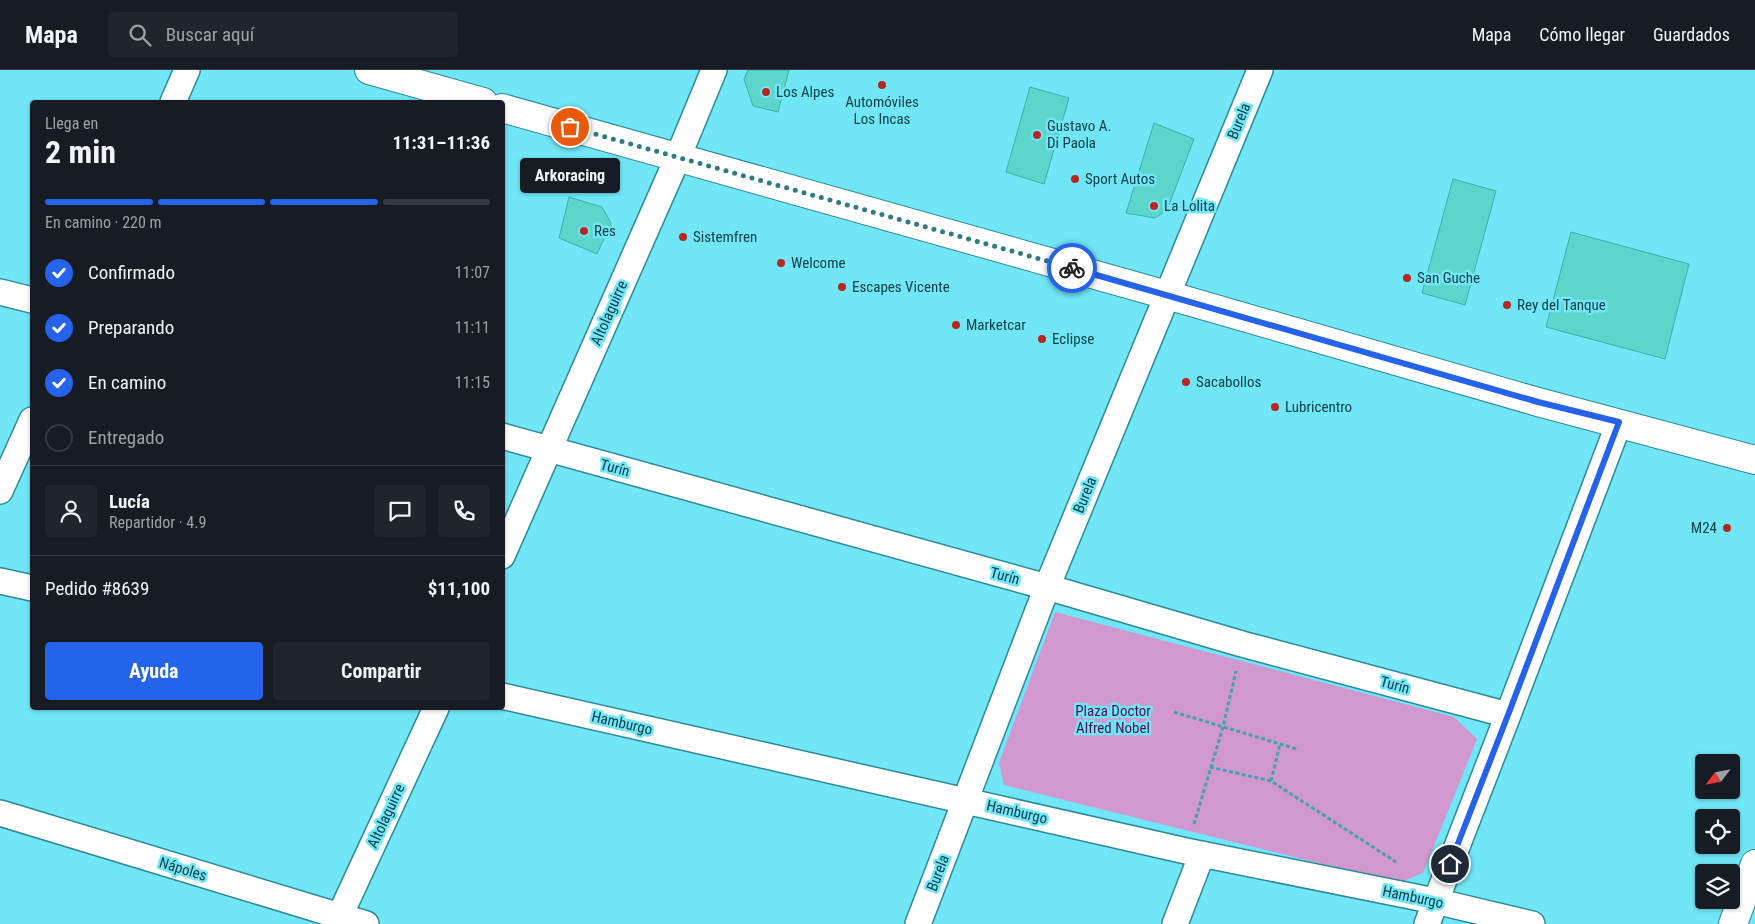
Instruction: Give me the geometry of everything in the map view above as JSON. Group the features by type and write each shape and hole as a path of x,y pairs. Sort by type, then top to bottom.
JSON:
{"main road":[{"path":"369,70 476,100"},
{"path":"505,109 1168,295 1538,402 1619,422 1755,460"},
{"path":"1733,924 1755,864"}],"street":[{"path":"174,100 187,70"},
{"name":"Altolaguirre","path":"505,549 678,157 714,70"},
{"name":"Burela","path":"918,924 967,801 1047,587 1260,70"},
{"path":"0,292 30,300"},
{"path":"1427,924 1619,422"},
{"path":"0,490 30,424"},
{"name":"Turín","path":"505,437 1047,587 1242,644 1508,715"},
{"path":"0,581 30,588"},
{"name":"Hamburgo","path":"505,697 1194,853 1436,901 1532,924"},
{"name":"Altolaguirre","path":"338,920 435,710"},
{"name":"Nápoles","path":"0,813 338,920 366,924"},
{"path":"1176,924 1194,853"}],"path":[{"path":"1194,853 1210,767 1223,727 1242,644"},
{"path":"1174,712 1297,749"},
{"path":"1271,781 1280,744"},
{"path":"1210,767 1271,781 1402,868"}],"green space":[{"name":"Plaza Doctor Alfred Nobel","path":"1055,612 1454,717 1477,739 1423,873 1399,883 1004,785 999,763"}],"building":[{"name":"Los Alpes","path":"748,70 789,70 778,112 753,106 744,79"},
{"name":"Gustavo A. Di Paola","path":"1030,87 1069,98 1044,184 1006,172"},
{"path":"1154,123 1194,139 1167,210 1155,218 1126,213"},
{"path":"1453,179 1496,191 1465,305 1422,293"},
{"name":"Res","path":"569,197 602,207 611,223 597,254 559,238"},
{"path":"1571,232 1689,264 1665,359 1546,327"}],"way so far":[{"path":"570,127 1072,268"}],"place":[{"name":"Automóviles Los Incas","path":"882,85"},
{"name":"Los Alpes","path":"766,92"},
{"name":"Arkoracing","path":"570,127"},
{"name":"Gustavo A. Di Paola","path":"1037,135"},
{"name":"Sport Autos","path":"1075,179"},
{"name":"La Lolita","path":"1154,206"},
{"name":"Res","path":"584,231"},
{"name":"Sistemfren","path":"683,237"},
{"name":"Welcome","path":"781,263"},
{"name":"San Guche","path":"1407,278"},
{"name":"Escapes Vicente","path":"842,287"},
{"name":"Rey del Tanque","path":"1507,305"},
{"name":"Marketcar","path":"956,325"},
{"name":"Eclipse","path":"1042,339"},
{"name":"Sacabollos","path":"1186,382"},
{"name":"Lubricentro","path":"1275,407"},
{"name":"M24","path":"1727,528"}],"route":[{"path":"1072,268 1538,402 1619,422 1450,864"}]}
